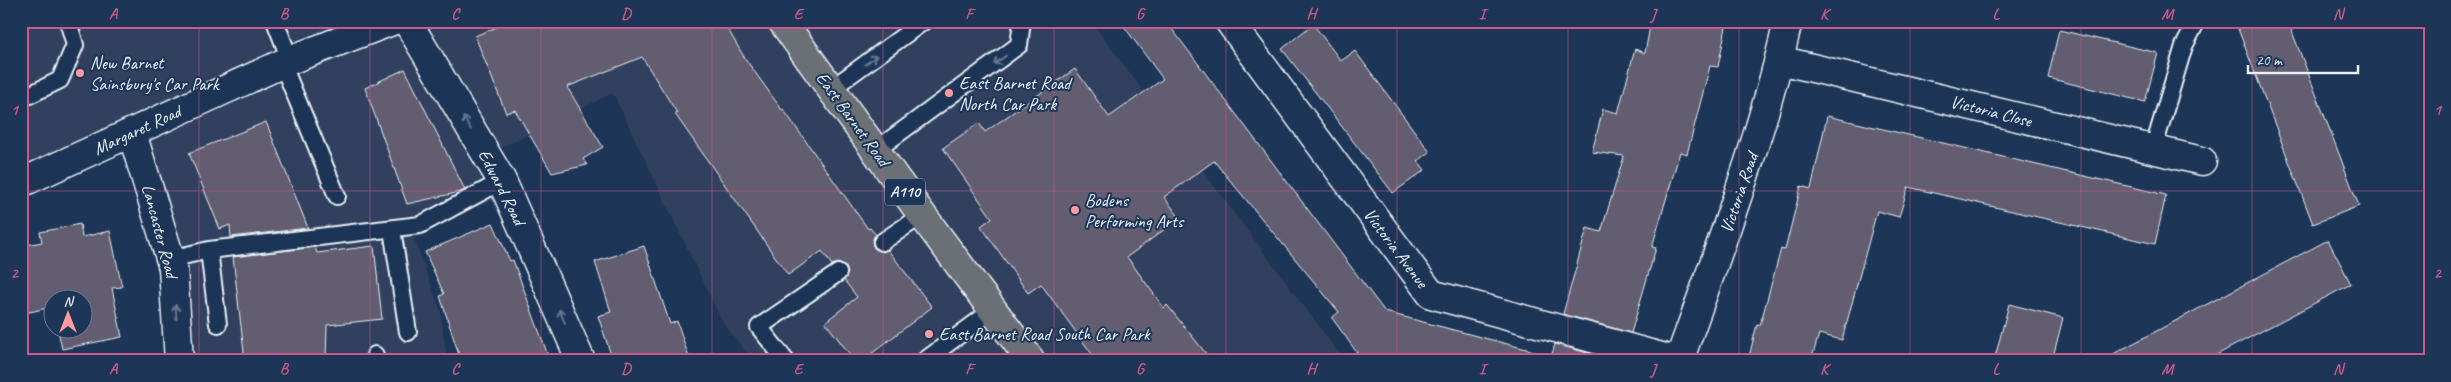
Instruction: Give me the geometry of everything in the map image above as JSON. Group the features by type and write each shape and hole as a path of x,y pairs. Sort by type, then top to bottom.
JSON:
{"main road":[{"name":"East Barnet Road","path":"782,21 922,215 1031,361"}],"street":[{"name":"Margaret Road","path":"21,183 286,61 392,21"},
{"name":"Edward Road","path":"407,21 502,181 581,361"},
{"name":"Victoria Avenue","path":"1229,21 1431,294 1677,361"},
{"name":"Victoria Road","path":"1677,361 1741,192 1780,60 1788,21"},
{"name":"Victoria Close","path":"1780,60 2202,161"},
{"name":"Lancaster Road","path":"132,133 173,268 179,361"}],"lane":[{"path":"21,99 60,80 75,45 68,21"},
{"path":"275,21 286,61 337,196"},
{"path":"831,89 924,21"},
{"path":"876,150 1019,46 1022,21"},
{"path":"2153,150 2184,46 2197,21"},
{"path":"170,259 209,250 420,225 502,181"},
{"path":"882,242 922,215"},
{"path":"392,229 408,332"},
{"path":"209,250 218,324"},
{"path":"786,361 759,328 838,273"},
{"path":"924,361 993,310"}],"shaded area":[{"path":"21,21 1091,21 1345,361 753,361 723,323 613,93 484,156 500,196 414,238 441,313 447,361 180,361 134,132 21,183"}],"building":[{"path":"512,21 723,21 744,57 868,229 870,228 876,235 872,242 874,248 882,252 888,250 932,307 862,361 855,361 825,322 857,297 844,280 848,273 846,267 838,263 832,265 822,251 788,275 675,114 677,113 642,57 567,87 603,147 583,159 587,165 552,173 515,110 506,113 475,36"},
{"path":"1120,21 1166,21 1385,312 1534,351 1533,361 1363,361 1332,318 1339,312 1214,161 1164,197 1180,218 1127,257 1164,308 1167,305 1212,361 1097,361 1041,284 1028,293 981,226 992,218 943,148 979,123 985,132 1075,69 1109,117 1163,79"},
{"path":"1651,21 1698,21 1726,27 1718,67 1710,66 1687,154 1680,152 1652,247 1656,248 1631,333 1563,314 1587,228 1601,232 1624,156 1592,152 1603,109 1618,113 1635,49 1645,53"},
{"path":"2235,21 2288,21 2359,206 2313,224"},
{"path":"1313,24 1341,61 1355,51 1430,152 1418,161 1425,170 1393,193 1282,49"},
{"path":"2059,30 2158,53 2145,102 2048,78"},
{"path":"405,69 465,190 407,204 365,88"},
{"path":"1827,116 2166,195 2155,244 1908,187 1899,217 1877,211 1842,340 1819,334 1811,361 1748,361 1757,324 1760,325 1781,249 1785,250 1801,186 1811,189"},
{"path":"266,122 308,228 231,237 230,225 220,229 189,153"},
{"path":"493,223 510,261 513,260 550,361 461,361 440,296 444,294 425,252"},
{"path":"80,224 82,237 110,231 122,287 112,288 122,337 62,349 60,340 92,340 92,290 42,290 42,309 21,314 21,246 42,242 40,232"},
{"path":"2328,240 2351,284 2205,361 2100,361"},
{"path":"374,246 382,319 327,325 326,361 245,361 233,257 315,247 317,253"},
{"path":"644,246 670,324 677,321 690,361 613,361 598,316 611,312 595,262"},
{"path":"2009,304 2063,318 2052,361 1994,361"},
{"path":"1555,344 1616,361 1550,361"}],"place":[{"name":"New Barnet Sainsbury's Car Park","path":"80,73"},
{"name":"East Barnet Road North Car Park","path":"949,93"},
{"name":"Bodens Performing Arts","path":"1075,210"},
{"name":"East Barnet Road South Car Park","path":"929,334"}]}
